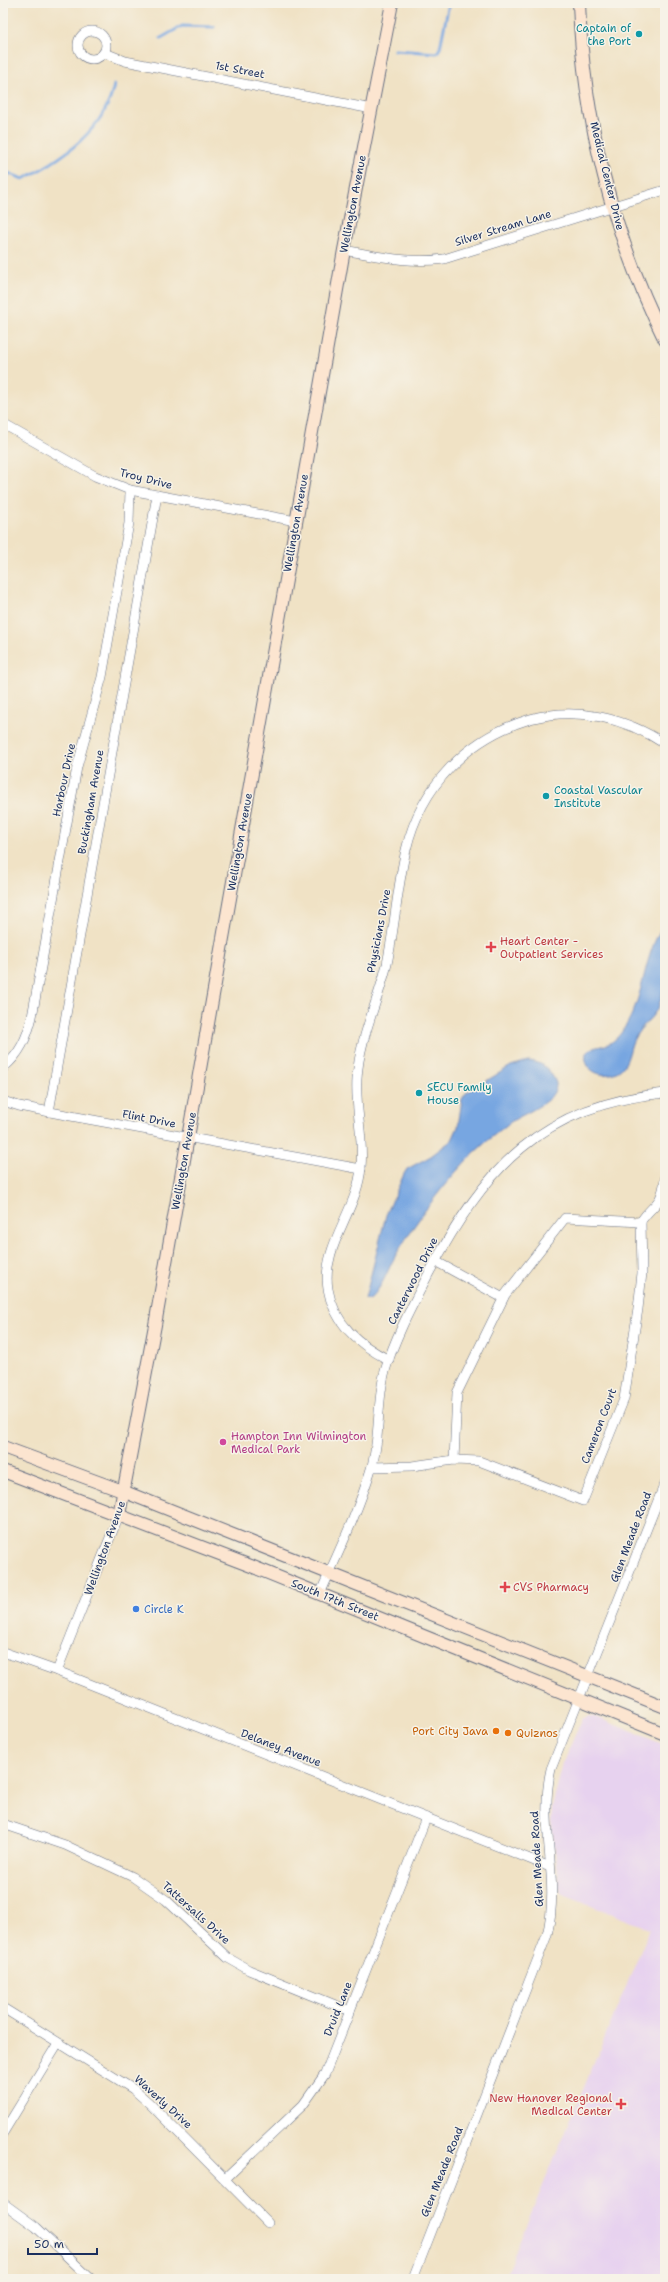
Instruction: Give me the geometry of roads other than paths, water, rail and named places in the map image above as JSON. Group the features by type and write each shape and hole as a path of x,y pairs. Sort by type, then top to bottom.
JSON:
{"street":[{"name":"Wellington Avenue","path":"57,1671 119,1515 124,1492 188,1138 344,250 392,3"},
{"name":"Medical Center Drive","path":"579,3 588,96 612,205 641,289 665,340"},
{"name":"1st Street","path":"105,53 125,61 372,109"},
{"name":"Silver Stream Lane","path":"344,250 405,260 428,261 444,259 612,205 665,190"},
{"name":"Troy Drive","path":"3,424 95,476 130,490 296,521"},
{"name":"Harbour Drive","path":"3,1068 21,1047 27,1035 32,1018 77,767 102,677 129,523 130,490"},
{"name":"Buckingham Avenue","path":"49,1112 157,495"},
{"name":"Physicians Drive","path":"389,1360 365,1346 348,1332 335,1311 328,1289 328,1266 331,1253 354,1198 361,1169 357,1079 361,1051 386,965 410,837 419,812 439,779 465,752 482,740 519,722 554,714 584,715 618,721 648,734 665,744"},
{"name":"Canterwood Drive","path":"320,1594 372,1468 379,1399 389,1360 411,1308 435,1261 470,1204 486,1181 528,1143 558,1123 592,1108 623,1098 665,1093"},
{"name":"Flint Drive","path":"3,1101 49,1112 361,1169"},
{"path":"454,1460 457,1393 503,1298 565,1218 641,1222 647,1213 659,1203 665,1179"},
{"name":"Cameron Court","path":"372,1468 412,1466 454,1460 479,1461 583,1501 624,1399 642,1273 641,1222"},
{"path":"435,1261 503,1298"},
{"name":"South 17th Street","path":"3,1446 124,1492 665,1707"},
{"name":"South 17th Street","path":"3,1471 320,1594 665,1734"},
{"name":"Glen Meade Road","path":"413,2279 547,1935 552,1907 546,1822 547,1787 551,1769 581,1699 665,1483"},
{"name":"Delaney Avenue","path":"3,1652 57,1671 550,1867"},
{"name":"Druid Lane","path":"225,2178 303,2105 317,2088 325,2074 426,1818"},
{"name":"Tattersalls Drive","path":"3,1824 65,1845 133,1877 166,1900 228,1958 249,1970 350,2011"},
{"name":"Waverly Drive","path":"3,2008 133,2089 225,2178 268,2223"},
{"path":"3,2133 58,2043"},
{"path":"3,2203 36,2227 91,2279"}],"water":[{"path":"665,923 665,977 658,1008 635,1037 627,1061 622,1068 617,1072 610,1074 604,1075 598,1073 588,1066 586,1053 594,1048 613,1041 623,1030 636,1004 652,949"},
{"path":"528,1061 542,1065 551,1074 556,1083 555,1090 551,1096 545,1102 504,1127 479,1148 453,1175 414,1226 397,1253 375,1294 370,1299 365,1299 386,1215 407,1169 431,1156 452,1140 458,1127 462,1099 466,1093 511,1066"}],"waterway":[{"path":"395,50 437,53 440,48 449,3"},
{"path":"161,38 182,26 214,27"},
{"path":"3,171 23,179 52,163 66,153 91,130 101,116 109,101 114,85"}],"place":[{"name":"Captain of the Port","path":"639,34"},
{"name":"Coastal Vascular Institute","path":"546,796"},
{"name":"Heart Center - Outpatient Services","path":"491,947"},
{"name":"SECU Family House","path":"419,1093"},
{"name":"Hampton Inn Wilmington Medical Park","path":"223,1442"},
{"name":"CVS Pharmacy","path":"505,1587"},
{"name":"Circle K","path":"136,1609"},
{"name":"Port City Java","path":"496,1731"},
{"name":"Quiznos","path":"508,1733"},
{"name":"New Hanover Regional Medical Center","path":"621,2104"}]}
